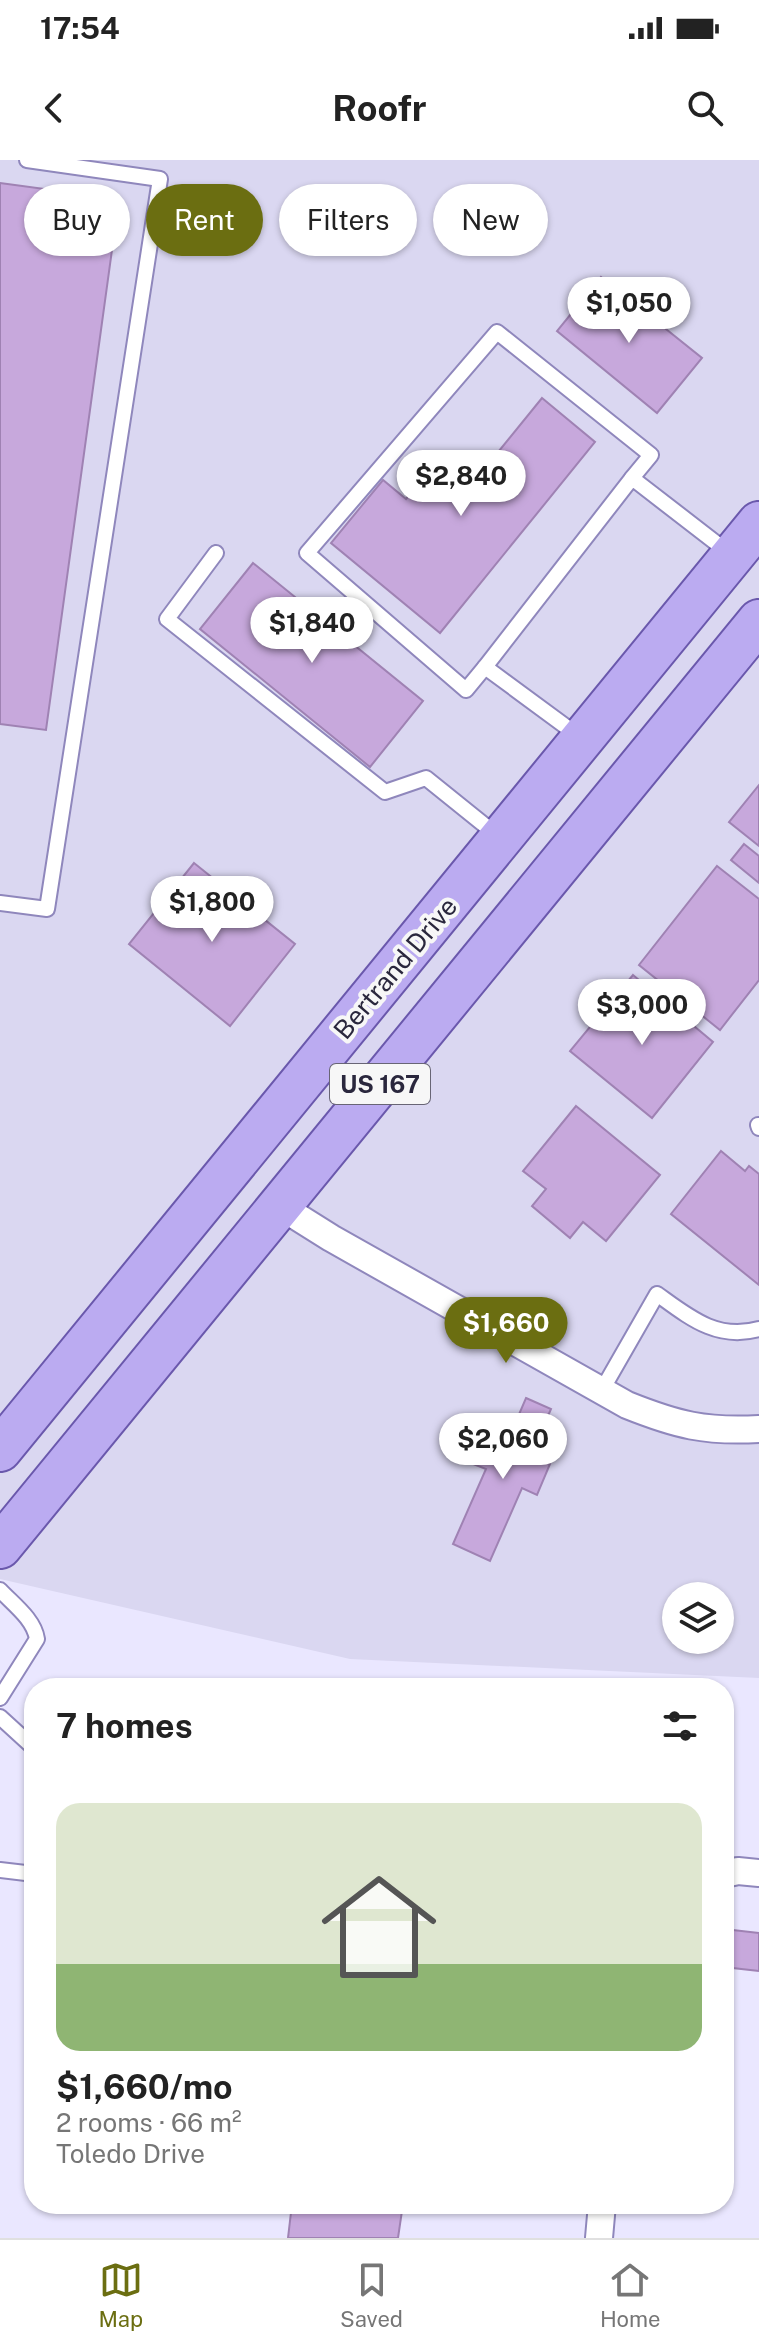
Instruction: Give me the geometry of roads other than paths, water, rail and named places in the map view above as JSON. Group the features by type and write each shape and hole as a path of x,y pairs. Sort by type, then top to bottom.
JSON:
{"main road":[{"name":"Bertrand Drive","path":"0,1450 759,523"},
{"name":"US 167","path":"0,1547 759,621"}],"street":[{"path":"280,1206 627,1405 673,1423 702,1429 759,1429"},
{"path":"734,1872 759,1873"},
{"path":"599,2238 601,2214"}],"lane":[{"path":"0,903 47,909 160,179 27,160"},
{"path":"497,332 651,455 632,478 466,690 307,553 497,332"},
{"path":"632,478 732,556"},
{"path":"216,553 167,619 385,792 426,778 501,839"},
{"path":"485,667 583,739"},
{"path":"602,1390 657,1294 703,1327 747,1332 759,1329"},
{"path":"0,1590 30,1621 37,1639 0,1698"},
{"path":"0,1717 24,1739"},
{"path":"0,1870 24,1873"}]}
